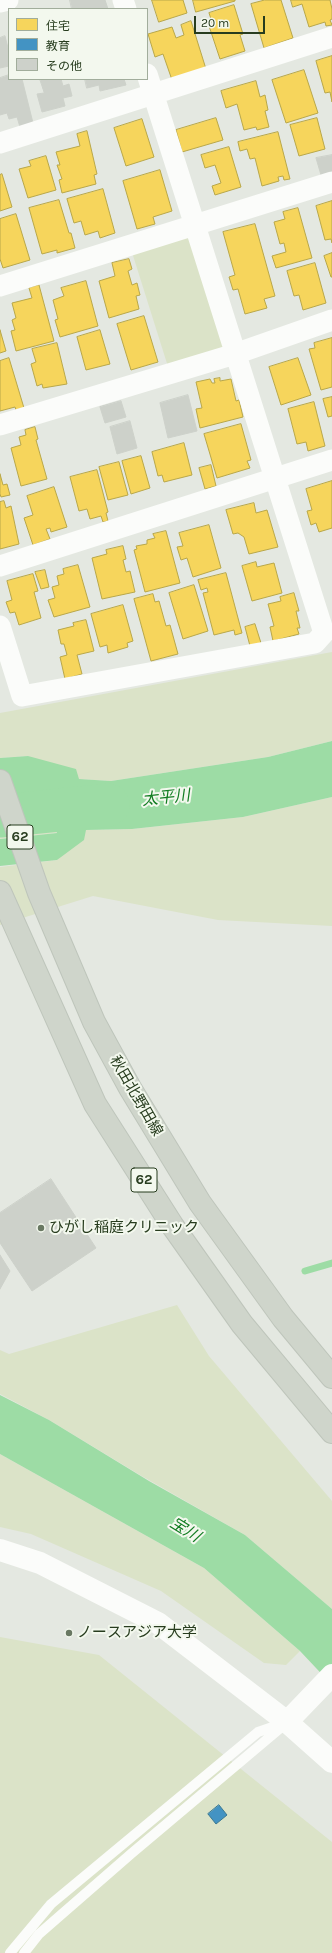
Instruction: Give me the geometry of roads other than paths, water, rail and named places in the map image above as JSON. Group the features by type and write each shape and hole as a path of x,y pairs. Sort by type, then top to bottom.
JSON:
{"main road":[{"name":"秋田北野田線","path":"0,781 39,893 94,1022 130,1088 200,1203 283,1318 332,1377"},
{"name":"62","path":"1,895 95,1104 172,1225 242,1324 332,1432"}],"street":[{"path":"0,2 8,0"},
{"path":"0,143 150,84 332,37"},
{"path":"0,626 22,696 315,644 324,633 324,604 275,478 150,84"},
{"path":"0,286 332,182"},
{"path":"0,425 235,354 332,320"},
{"path":"0,566 332,460"},
{"path":"0,1550 40,1563 158,1623 287,1722 332,1762"},
{"path":"287,1722 328,1678"}],"lane":[{"path":"10,1953 51,1904 253,1735 287,1722"},
{"path":"24,1953 39,1934 287,1722"}],"water":[{"path":"332,741 332,797 243,817 132,829 86,830 84,840 57,860 0,866 0,839 57,833 45,800 34,796 0,793 0,758 28,756 76,769 79,779 111,781 268,757"},
{"name":"宝川","path":"0,1395 49,1420 149,1481 245,1535 332,1609 332,1685 300,1651 204,1568 0,1454"}],"waterway":[{"name":"太平川","path":"0,816 108,805"},
{"path":"305,1271 332,1263"}],"place":[{"name":"ひがし稲庭クリニック","path":"41,1228"},
{"name":"ノースアジア大学","path":"69,1633"}]}
